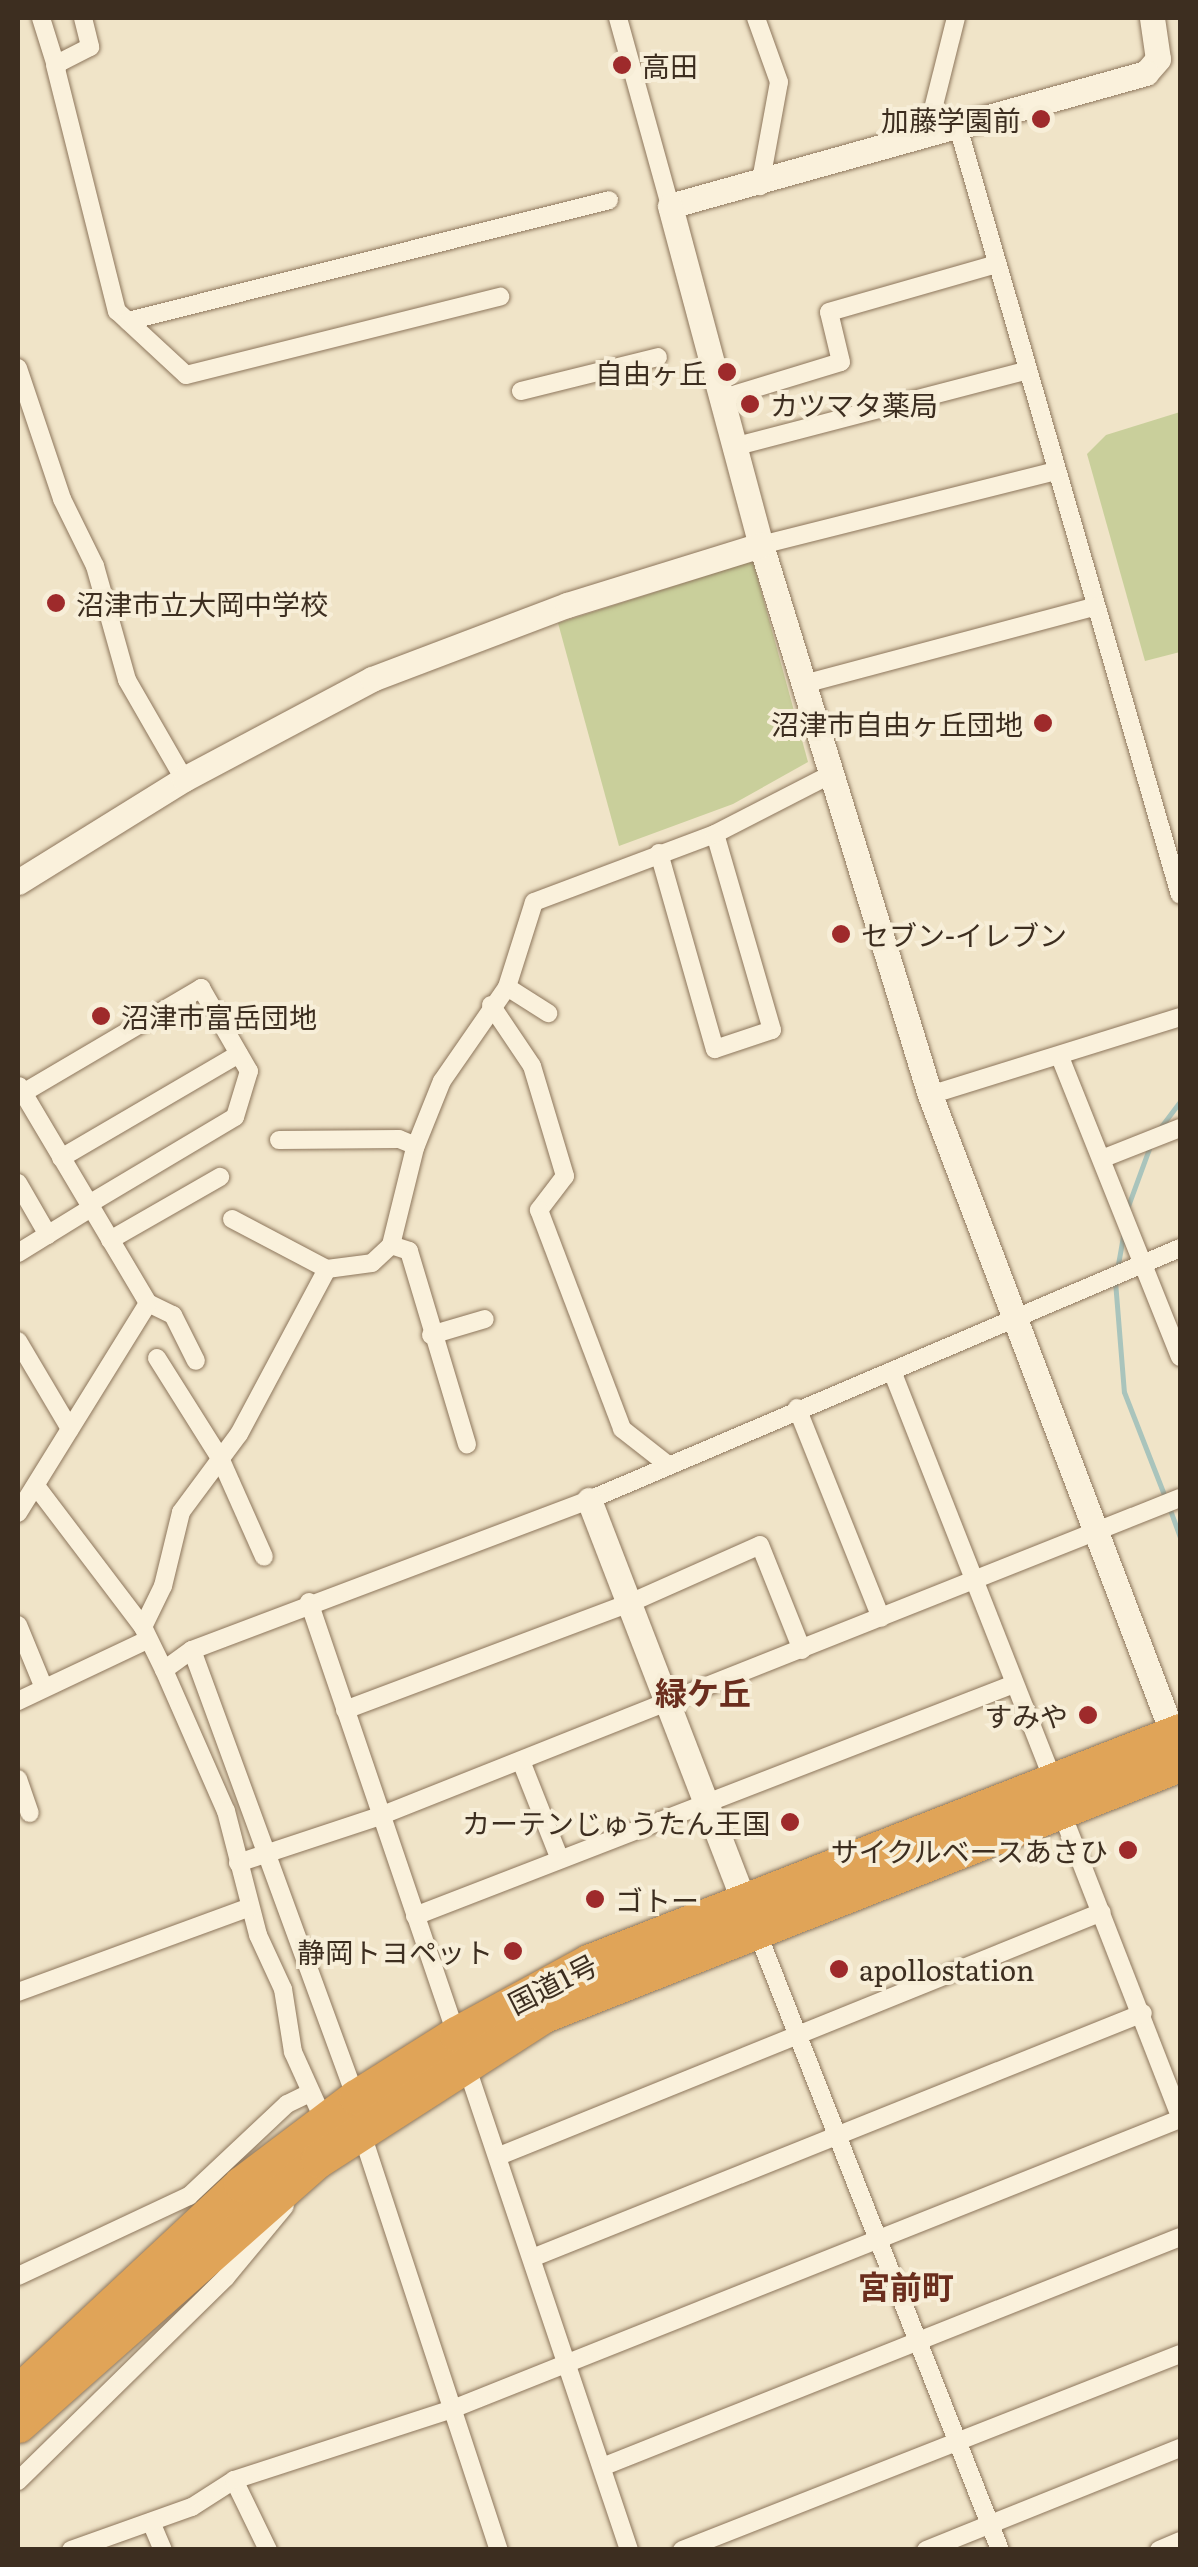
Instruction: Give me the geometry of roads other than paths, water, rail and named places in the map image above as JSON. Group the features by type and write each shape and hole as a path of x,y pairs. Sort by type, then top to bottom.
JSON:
{"highway":[{"name":"国道1号","path":"18,2426 318,2160 358,2113 588,1962 750,1915 1178,1746"},
{"name":"国道1号","path":"18,2392 318,2108 358,2113"},
{"path":"18,2447 74,2394 85,2368"}],"street":[{"path":"42,18 117,311 186,374 500,297"},
{"path":"56,69 90,47 82,18"},
{"path":"618,18 737,446 760,545 828,776 930,1095 1178,1746"},
{"path":"756,18 779,82 760,186"},
{"path":"926,136 956,18"},
{"path":"670,206 760,186 1146,72 1158,59 1152,18"},
{"path":"958,127 1180,895"},
{"path":"128,321 609,200"},
{"path":"724,398 840,362 829,312 996,264"},
{"path":"520,391 658,357"},
{"path":"18,368 62,499 95,566 127,680 184,779"},
{"path":"737,446 1026,371"},
{"path":"18,882 184,779 372,678 440,650 760,545 1055,470"},
{"path":"804,684 1094,606"},
{"path":"232,1219 327,1269 372,1263 391,1245 416,1146 442,1080 490,1005 507,987 534,902 715,834 828,776"},
{"path":"660,853 715,1048 772,1030 715,834"},
{"path":"507,987 548,1013"},
{"path":"18,1253 90,1206 235,1117 249,1071 201,988 20,1088 61,1158 90,1206 148,1303 174,1314 196,1360"},
{"path":"490,1005 532,1066 564,1176 540,1210 622,1429 668,1466"},
{"path":"930,1095 1180,1017"},
{"path":"61,1158 239,1054"},
{"path":"1060,1057 1104,1158 1180,1357"},
{"path":"1104,1158 1180,1128"},
{"path":"279,1140 399,1139 416,1146"},
{"path":"110,1240 220,1177"},
{"path":"18,1183 48,1235"},
{"path":"391,1245 408,1251 430,1336 467,1444"},
{"path":"164,1670 192,1650 309,1602 589,1500 797,1408 1180,1248"},
{"path":"18,1701 145,1634 164,1586 182,1512 220,1458 327,1269"},
{"path":"18,1513 148,1303"},
{"path":"430,1336 484,1319"},
{"path":"18,1341 70,1429"},
{"path":"157,1358 220,1458 264,1557"},
{"path":"71,2550 151,2522 234,2480 455,2408 568,2364 877,2236 1180,2118 892,1371"},
{"path":"797,1408 882,1618"},
{"path":"36,1486 145,1634 164,1670 226,1810 250,1907 283,1989 292,2052 318,2108"},
{"path":"238,1863 380,1816 1180,1498"},
{"path":"589,1500 1000,2550"},
{"path":"345,1710 630,1602 760,1546 802,1650"},
{"path":"309,1602 500,2156 629,2550"},
{"path":"18,1625 44,1688"},
{"path":"192,1650 358,2113 499,2550"},
{"path":"415,1916 705,1800 1014,1684"},
{"path":"520,1761 559,1857"},
{"path":"18,1779 30,1813"},
{"path":"18,1992 250,1907"},
{"path":"500,2156 1102,1912"},
{"path":"532,2258 1142,2013"},
{"path":"18,2276 189,2196 287,2104 318,2108"},
{"path":"18,2481 226,2278 318,2160"},
{"path":"602,2468 1180,2238"},
{"path":"682,2550 1180,2354"},
{"path":"926,2550 1180,2448"},
{"path":"234,2480 268,2550"},
{"path":"151,2522 163,2550"},
{"path":"1158,2550 1180,2541"}],"waterway":[{"path":"1157,1132 1180,1101"},
{"path":"1128,1206 1150,1146"},
{"path":"1117,1270 1124,1232"},
{"path":"1115,1281 1124,1392 1165,1497"},
{"path":"1169,1507 1180,1537"}],"place":[{"name":"高田","path":"622,65"},
{"name":"加藤学園前","path":"1041,119"},
{"name":"自由ヶ丘","path":"727,372"},
{"name":"カツマタ薬局","path":"750,404"},
{"name":"沼津市立大岡中学校","path":"56,603"},
{"name":"沼津市自由ヶ丘団地","path":"1043,723"},
{"name":"セブン-イレブン","path":"841,934"},
{"name":"沼津市富岳団地","path":"101,1016"},
{"name":"すみや","path":"1088,1715"},
{"name":"カーテンじゅうたん王国","path":"790,1822"},
{"name":"サイクルベースあさひ","path":"1128,1850"},
{"name":"ゴトー","path":"595,1899"},
{"name":"静岡トヨペット","path":"513,1951"},
{"name":"apollostation","path":"839,1969"}],"district":[{"name":"緑ケ丘","path":"703,1691"},
{"name":"宮前町","path":"906,2285"}]}
